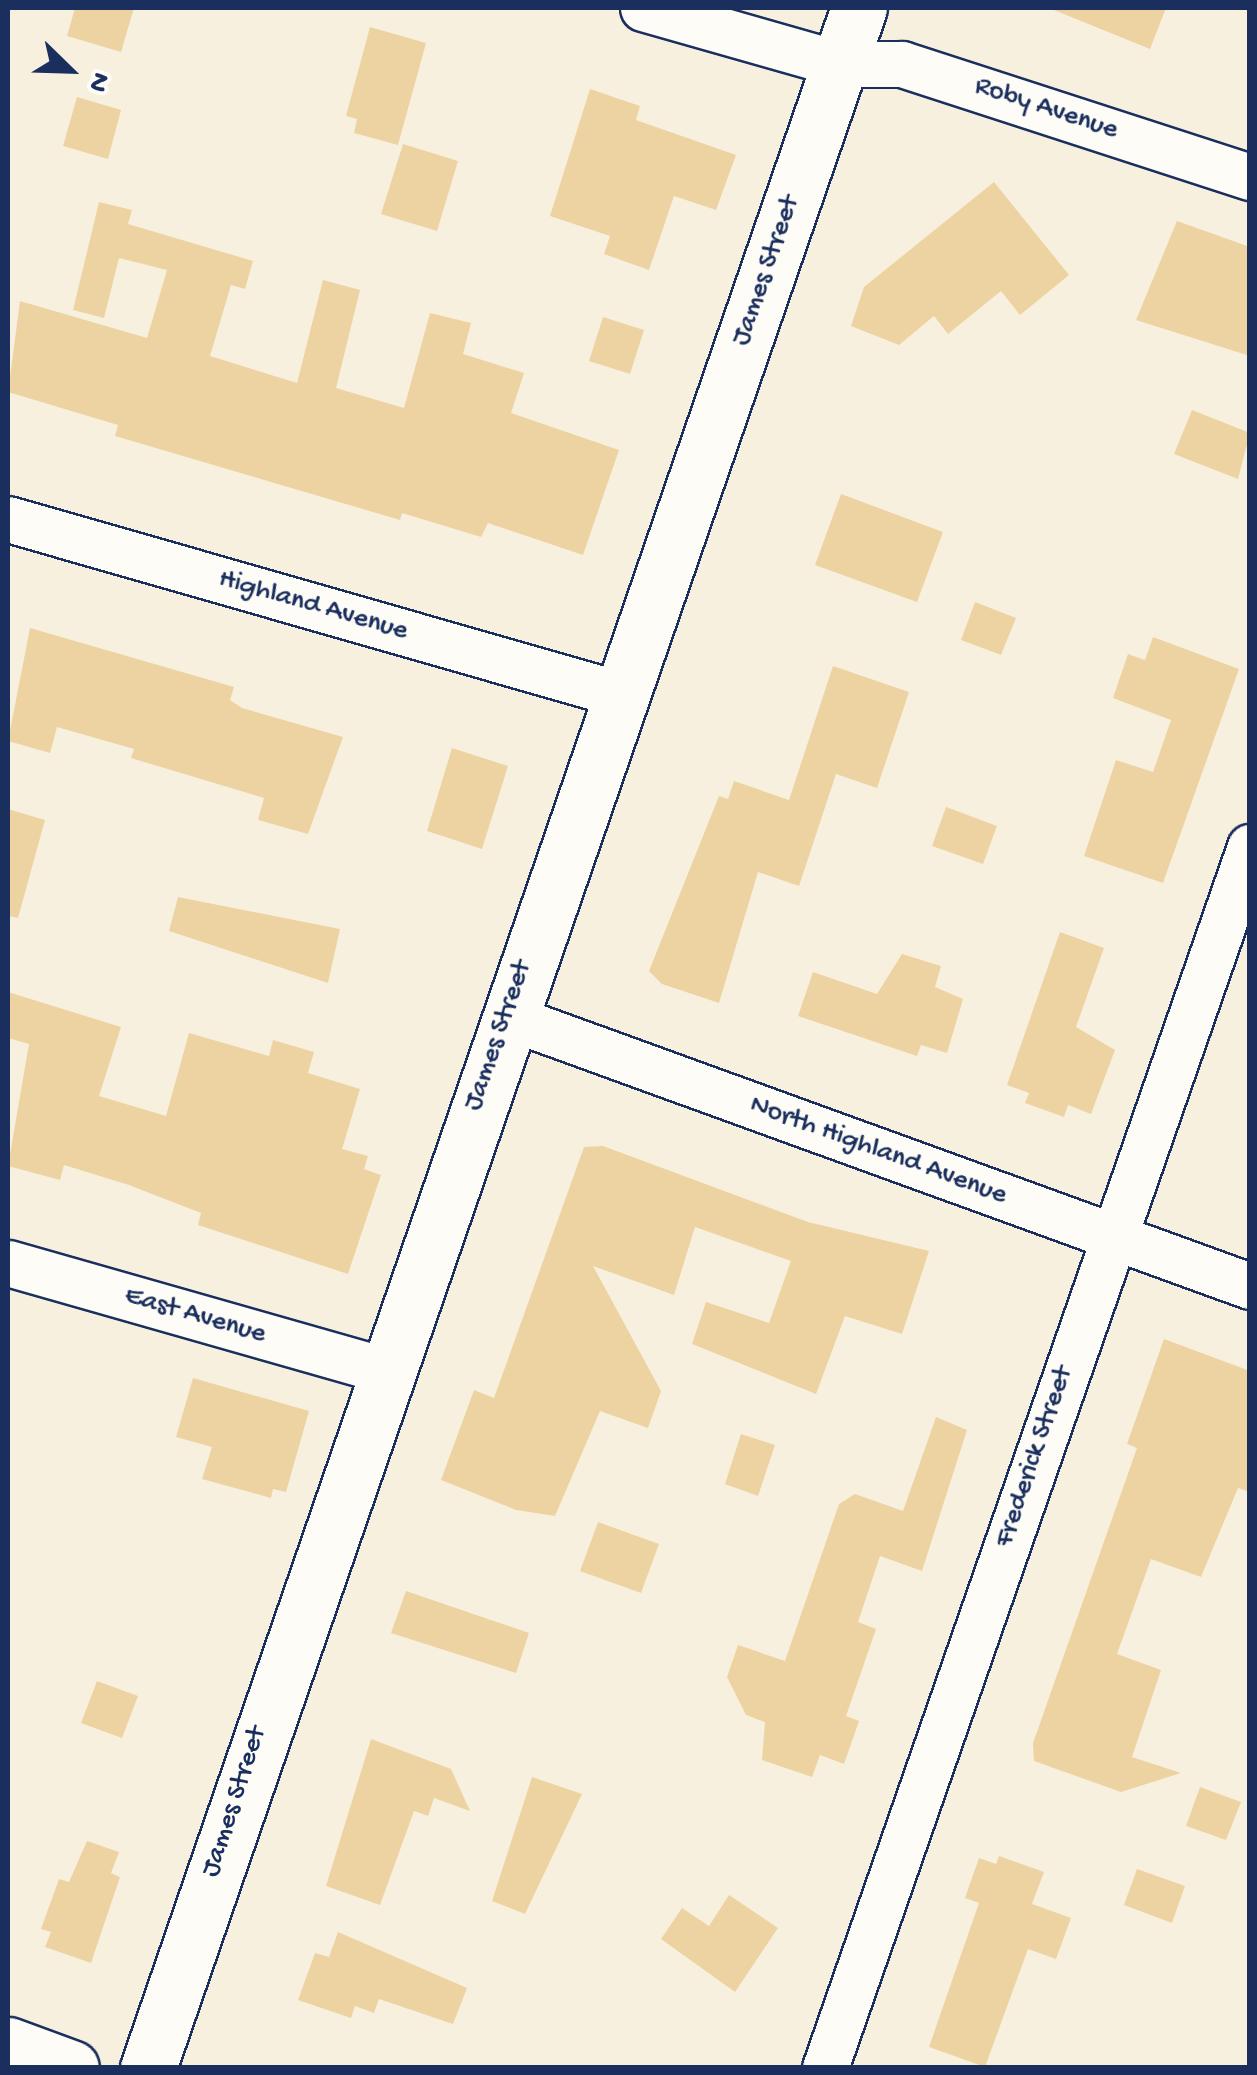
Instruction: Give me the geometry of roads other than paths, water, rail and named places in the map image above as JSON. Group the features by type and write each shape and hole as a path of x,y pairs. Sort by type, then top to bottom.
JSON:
{"street":[{"name":"Roby Avenue","path":"643,8 839,64 902,64 1250,178"},
{"name":"James Street","path":"148,2068 383,1370 859,8"},
{"name":"Highland Avenue","path":"8,519 619,694"},
{"name":"Frederick Street","path":"825,2068 1250,847"},
{"name":"North Highland Avenue","path":"506,1016 1250,1286"},
{"name":"East Avenue","path":"8,1263 383,1370"},
{"path":"8,2045 71,2068"}]}
